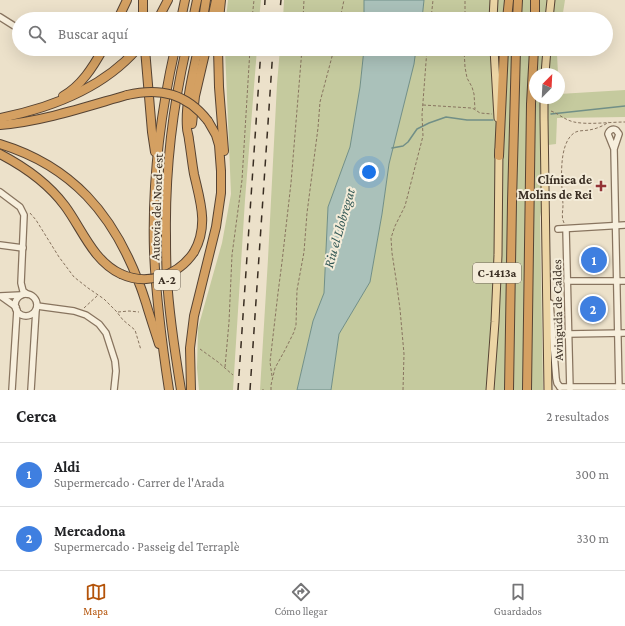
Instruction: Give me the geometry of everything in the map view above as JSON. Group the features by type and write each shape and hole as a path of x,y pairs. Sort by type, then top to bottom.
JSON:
{"highway":[{"path":"121,12 127,0"},
{"path":"142,0 143,12"},
{"path":"162,12 168,0"},
{"path":"182,12 185,0"},
{"path":"194,12 197,0"},
{"path":"204,12 206,0"},
{"path":"213,12 216,0"},
{"path":"220,12 221,0"},
{"path":"508,12 509,0"},
{"path":"517,12 518,0"},
{"path":"535,12 536,0"},
{"path":"16,115 56,100 71,91 90,71 99,56"},
{"path":"0,118 33,111 83,92 114,71 130,56"},
{"path":"146,56 152,132 157,166"},
{"name":"Autovia del Nord-est","path":"169,390 158,305 154,251 157,166 162,120 174,56"},
{"name":"Autovia del Nord-est","path":"181,390 169,304 166,210 172,122 185,56"},
{"path":"0,154 28,170 53,192 65,206 89,244 110,268 134,279 149,279 170,273 190,258 198,245 203,227 203,218 187,127 190,94 197,56"},
{"path":"189,139 195,96 204,56"},
{"path":"206,267 220,228 225,194 225,164 218,56"},
{"path":"499,156 504,56"},
{"path":"509,390 516,56"},
{"path":"527,390 531,120 534,56"},
{"path":"0,125 46,118 90,107 128,95 154,92 163,92 187,101 196,107 208,121 219,145 222,181 216,227 197,301 192,328 190,348 191,390"},
{"path":"0,144 28,154 56,170 83,192 102,213 126,251 133,267 165,363"}],"main road":[{"path":"493,12 494,0"},
{"path":"550,12 551,0"},
{"name":"C-1413a","path":"490,390 496,315 499,156 494,56"},
{"path":"545,68 546,56"},
{"path":"544,104 548,390"}],"street":[{"path":"0,17 12,25"},
{"path":"546,269 556,383 559,389 621,388 618,333 614,149 609,137 609,132 613,129 619,132 614,149"},
{"path":"609,137 613,140 618,138"},
{"path":"0,192 20,207 24,212 21,283 23,291 36,299 31,390"},
{"path":"558,229 625,226"},
{"name":"Avinguda de Caldes","path":"566,229 570,389"},
{"path":"0,245 23,248"},
{"path":"567,281 625,281"},
{"path":"1,296 27,294"},
{"path":"12,390 17,300 21,295"},
{"path":"1,296 17,308 19,312 25,315 31,314 36,308"},
{"path":"36,308 74,311 92,318 99,324 106,333 115,361 116,371 114,390"},
{"path":"568,334 625,333"}],"path":[{"path":"253,12 254,0"},
{"path":"303,12 304,0"},
{"path":"341,12 344,0"},
{"path":"432,12 433,0"},
{"path":"465,0 465,12"},
{"path":"225,368 232,254 242,180 250,56"},
{"path":"271,390 272,376 270,362 290,191 301,56"},
{"path":"272,376 296,325 297,290 304,252 320,102 332,56"},
{"path":"403,390 404,354 401,315 391,238 404,206 423,136 422,121 426,56"},
{"path":"464,56 466,75 474,94 475,109"},
{"path":"423,105 475,109 480,113 492,114"},
{"path":"548,110 575,122 625,122"},
{"path":"566,229 562,219 562,159 565,146 570,137 576,132 589,130 609,122"},
{"path":"24,212 29,212 36,220 58,257 74,277 104,299 123,320 135,330 141,350"},
{"path":"81,313 85,306 98,295"},
{"path":"117,312 139,312"},
{"path":"200,349 233,375"}],"green space":[{"path":"228,0 261,0 260,12 227,12"},
{"path":"284,0 364,0 364,12 283,12"},
{"path":"424,0 565,0 563,12 423,12"},
{"path":"225,56 256,56 245,200 233,390 199,390 197,368 198,328 222,243 231,194"},
{"path":"279,56 363,56 360,87 350,147 328,207 324,293 313,321 297,390 260,390"},
{"path":"415,56 557,56 558,68 529,68 529,104 565,104 565,94 625,90 625,117 557,118 556,144 548,145 549,172 540,217 543,390 331,390 339,334 370,282 389,164"}],"water":[{"path":"364,0 424,0 423,12 364,12"},
{"name":"Riu el Llobregat","path":"363,56 415,56 389,164 370,282 339,334 331,390 297,390 313,321 324,293 328,207 350,147 360,87"}],"waterway":[{"path":"551,114 625,106"},
{"path":"392,148 403,146 408,142 417,129 446,117 467,120 493,120"}],"railway":[{"path":"264,12 265,0"},
{"path":"280,12 281,0"},
{"path":"238,390 261,56"},
{"path":"250,390 273,56"}],"place":[{"name":"Clínica de Molins de Rei","path":"601,186"},
{"name":"Aldi","path":"594,260"},
{"name":"Mercadona","path":"593,309"}]}
